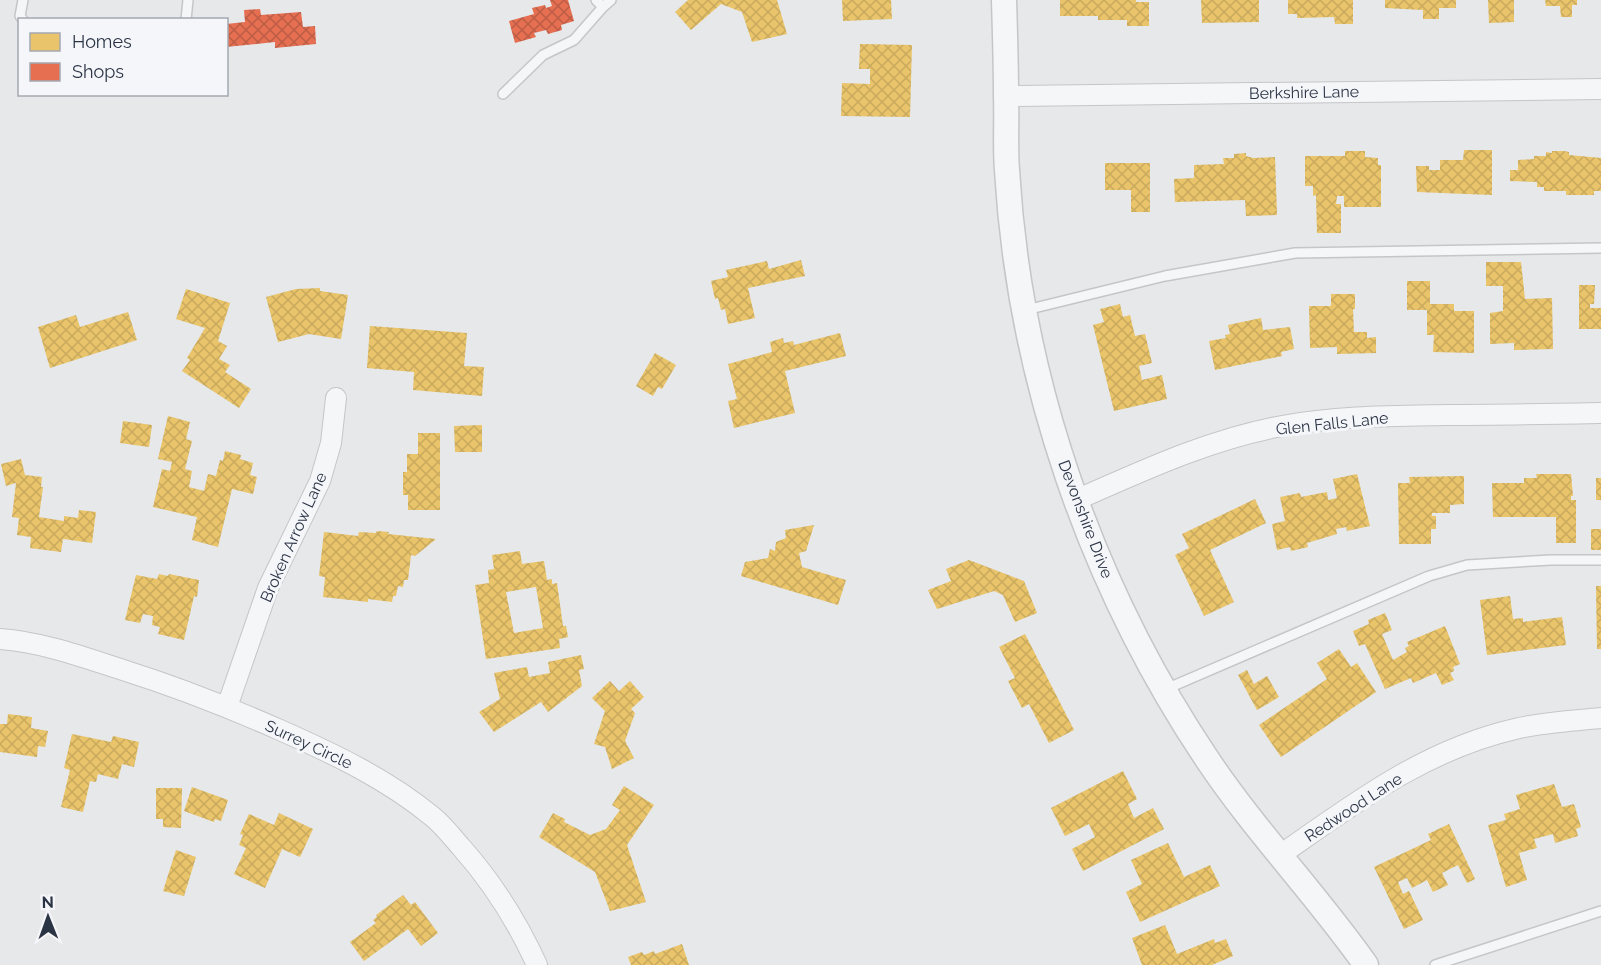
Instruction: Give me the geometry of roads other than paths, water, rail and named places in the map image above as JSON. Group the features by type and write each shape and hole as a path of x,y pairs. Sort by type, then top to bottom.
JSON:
{"street":[{"name":"Devonshire Drive","path":"1005,0 1007,169 1018,279 1036,367 1050,420 1076,500 1130,628 1163,690 1237,802 1344,933 1366,965"},
{"name":"Berkshire Lane","path":"1006,96 1601,89"},
{"name":"Broken Arrow Lane","path":"227,707 268,588 321,480 331,443 336,398"},
{"name":"Glen Falls Lane","path":"1076,500 1157,464 1223,441 1281,426 1342,418 1391,416 1601,413"},
{"name":"Surrey Circle","path":"0,639 16,640 75,655 182,689 319,747 402,792 435,819 494,886 537,965"},
{"name":"Redwood Lane","path":"1280,856 1371,792 1427,761 1514,729 1601,718"}],"lane":[{"path":"22,18 23,0"},
{"path":"186,18 188,0"},
{"path":"503,94 543,55 574,40 599,4 610,0"},
{"path":"1024,311 1165,276 1295,253 1601,248"},
{"path":"1163,690 1429,576 1467,566 1551,560 1601,560"},
{"path":"1435,965 1601,911"}]}
